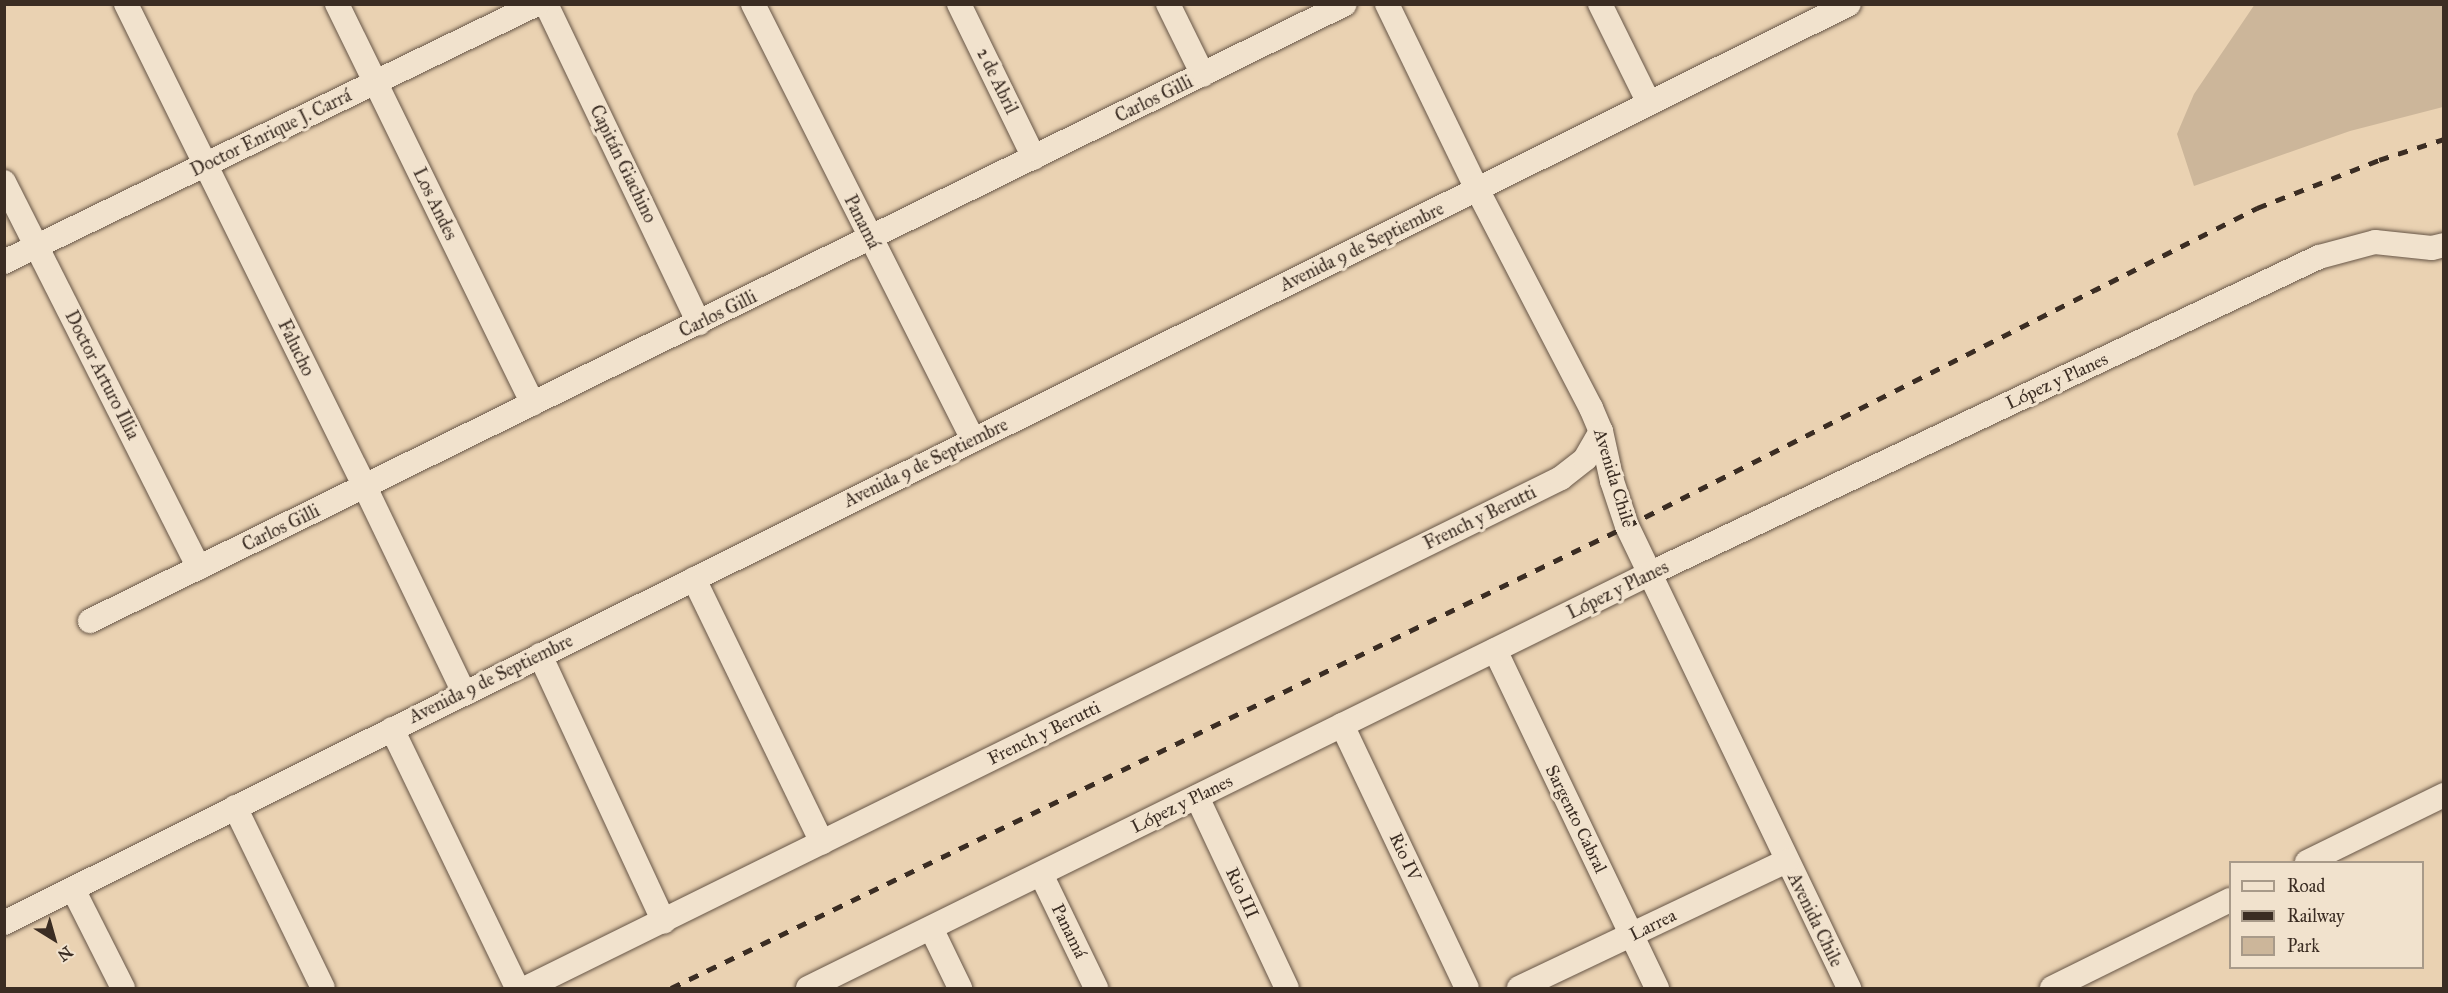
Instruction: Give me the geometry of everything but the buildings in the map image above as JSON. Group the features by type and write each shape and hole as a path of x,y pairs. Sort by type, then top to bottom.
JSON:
{"street":[{"name":"Falucho","path":"126,4 365,487 464,693"},
{"name":"Los Andes","path":"337,4 533,404"},
{"name":"Doctor Enrique J. Carrá","path":"4,262 537,4"},
{"name":"Capitán Giachino","path":"546,4 699,323"},
{"name":"Panamá","path":"753,4 973,440"},
{"name":"2 de Abril","path":"959,4 1034,158"},
{"path":"1168,4 1203,75"},
{"name":"Carlos Gilli","path":"90,621 1345,4"},
{"name":"Avenida Chile","path":"1387,4 1477,189 1601,431 1612,480 1627,526 1849,988"},
{"path":"1600,4 1649,104"},
{"name":"Avenida 9 de Septiembre","path":"4,923 1849,4"},
{"name":"Doctor Arturo Illia","path":"4,182 199,568"},
{"name":"López y Planes","path":"808,988 1651,573 2319,257 2376,242 2432,248 2444,245"},
{"name":"French y Berutti","path":"526,988 1561,478 1585,459 1601,431"},
{"name":"French y Berutti","path":"1561,478 1589,477 1612,480"},
{"path":"694,579 822,843"},
{"name":"Sargento Cabral","path":"1495,650 1657,988"},
{"path":"540,656 664,922"},
{"name":"Rio IV","path":"1342,725 1467,988"},
{"path":"392,729 517,988"},
{"name":"Rio III","path":"1197,797 1287,988"},
{"path":"2309,861 2440,805"},
{"path":"235,807 323,988"},
{"name":"Larrea","path":"1519,988 1786,861"},
{"name":"Panamá","path":"1041,874 1096,988"},
{"path":"73,889 123,988"},
{"path":"2063,986 2229,901"},
{"path":"930,928 960,988"}],"green space":[{"path":"2255,4 2443,5 2443,107 2350,131 2194,186 2177,134 2194,94"}],"railway":[{"path":"671,988 1627,526 2257,208 2379,160 2444,139"}]}
